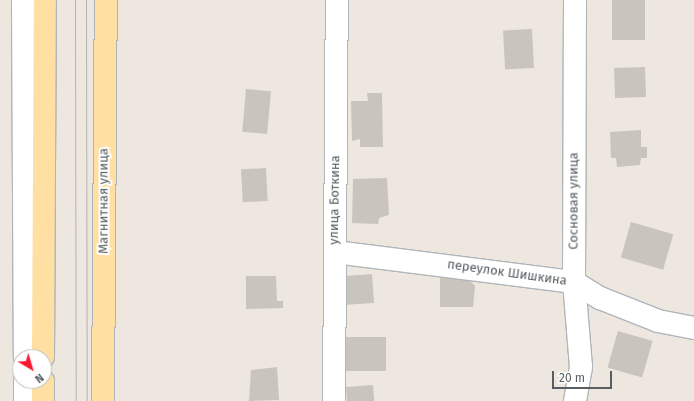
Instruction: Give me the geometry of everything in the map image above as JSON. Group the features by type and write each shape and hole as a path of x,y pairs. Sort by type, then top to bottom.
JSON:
{"main road":[{"path":"43,349 45,0"},
{"name":"Магнитная улица","path":"103,401 106,0"},
{"path":"43,389 43,401"}],"street":[{"path":"23,0 25,349"},
{"name":"улица Боткина","path":"334,401 337,0"},
{"name":"Сосновая улица","path":"575,0 574,282 581,367 575,401"},
{"name":"переулок Шишкина","path":"335,252 574,282 600,298 658,321 694,328"},
{"path":"25,389 25,401"}],"building":[{"path":"612,0 645,0 645,40 612,40"},
{"path":"532,29 534,68 505,69 503,31"},
{"path":"645,67 646,97 615,98 614,68"},
{"path":"246,89 271,91 267,134 242,132"},
{"path":"367,93 382,93 383,147 360,147 360,139 352,141 351,101 368,101"},
{"path":"641,130 641,147 647,147 647,158 641,158 640,165 617,167 616,158 611,158 610,132"},
{"path":"266,168 268,201 243,202 241,169"},
{"path":"387,178 389,215 379,218 378,224 352,223 353,179"},
{"path":"631,222 673,234 663,270 621,258"},
{"path":"372,274 374,303 347,305 345,276"},
{"path":"246,276 276,276 277,301 283,301 283,308 246,309"},
{"path":"440,278 467,278 475,286 473,307 440,307"},
{"path":"618,331 653,341 642,377 608,368"},
{"path":"346,337 386,337 386,371 346,371"},
{"path":"277,367 279,400 249,401 251,370"},
{"path":"373,385 374,401 347,401 346,387"}],"tram line":[{"path":"75,0 76,401"},
{"path":"86,0 87,401"}]}
